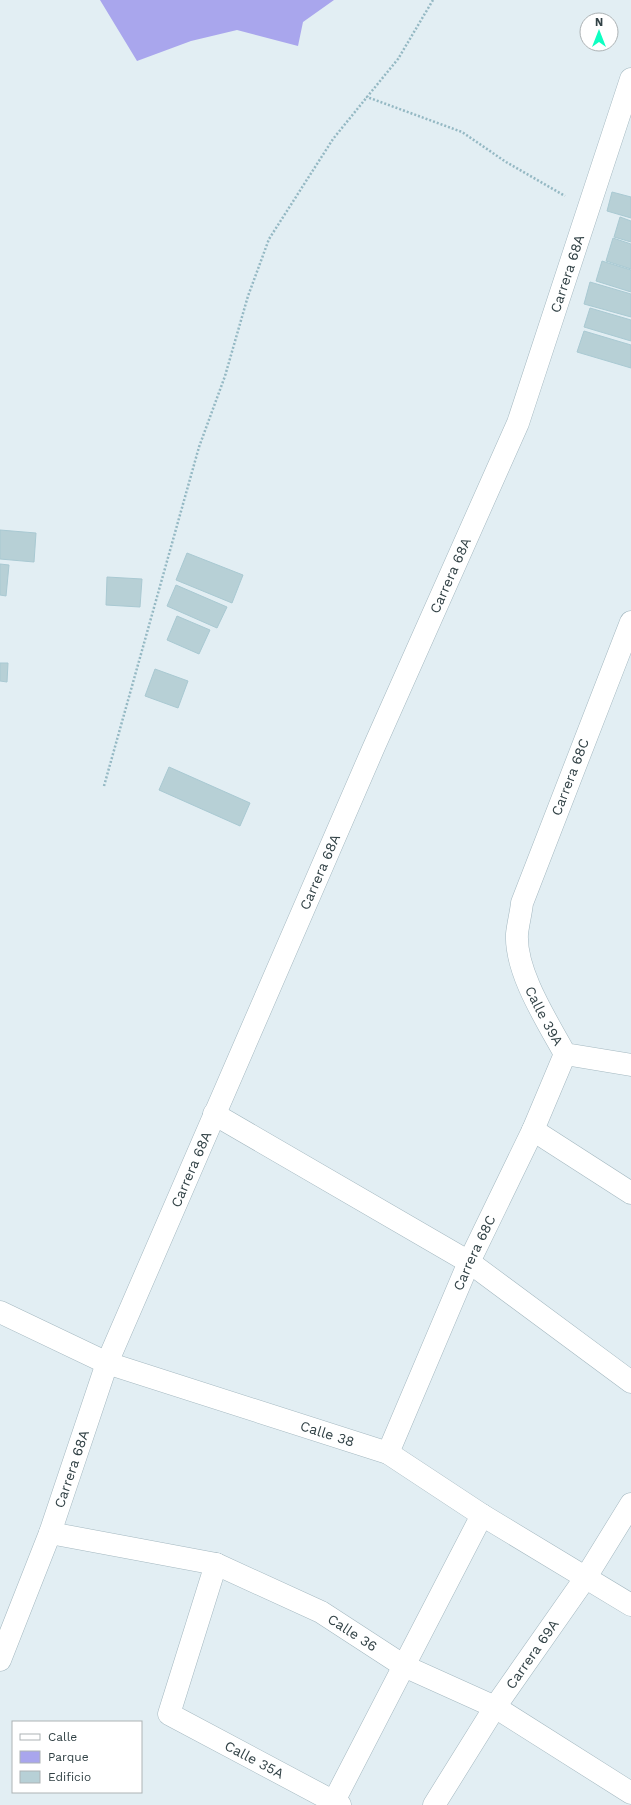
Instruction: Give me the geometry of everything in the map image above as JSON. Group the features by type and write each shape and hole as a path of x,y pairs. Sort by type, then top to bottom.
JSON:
{"street":[{"name":"Carrera 68A","path":"0,1660 50,1533 107,1363 369,756 518,423 631,79"},
{"name":"Carrera 68C","path":"517,935 522,903 631,622"},
{"name":"Calle 39A","path":"517,935 521,960 533,996 565,1054 631,1065"},
{"name":"Carrera 68C","path":"388,1453 469,1262 533,1130 565,1054"},
{"path":"214,1114 469,1262 631,1382"},
{"path":"533,1130 631,1193"},
{"name":"Calle 38","path":"0,1312 107,1363 388,1453 482,1515 631,1604"},
{"name":"Carrera 69A","path":"434,1805 495,1707 586,1577 631,1504"},
{"path":"337,1803 404,1666 482,1515"},
{"name":"Calle 36","path":"50,1533 216,1564 321,1612 404,1666 495,1707 631,1793"},
{"name":"Calle 35A","path":"216,1564 170,1714 337,1803"}],"path":[{"path":"104,786 199,447 225,376 248,296 269,239 333,139 398,59 433,0"},
{"path":"367,97 462,132 506,162 588,209"}],"green space":[{"path":"100,0 334,0 303,22 298,46 237,30 191,41 137,61"}],"building":[{"path":"612,192 631,197 631,218 607,211"},
{"path":"620,217 631,221 631,242 614,237"},
{"path":"613,238 631,244 631,269 606,261"},
{"path":"602,261 631,270 631,292 596,281"},
{"path":"590,282 631,294 631,317 584,304"},
{"path":"590,308 631,320 631,341 584,327"},
{"path":"584,331 631,345 631,368 577,352"},
{"path":"0,530 36,533 34,562 0,559"},
{"path":"187,553 243,575 232,603 176,580"},
{"path":"0,564 9,565 6,596 0,595"},
{"path":"107,577 142,579 140,607 106,605"},
{"path":"176,585 227,607 217,628 167,606"},
{"path":"177,616 210,630 199,654 167,640"},
{"path":"0,663 8,663 7,682 0,681"},
{"path":"155,669 188,681 178,708 145,696"},
{"path":"169,767 250,803 240,826 159,790"}]}
